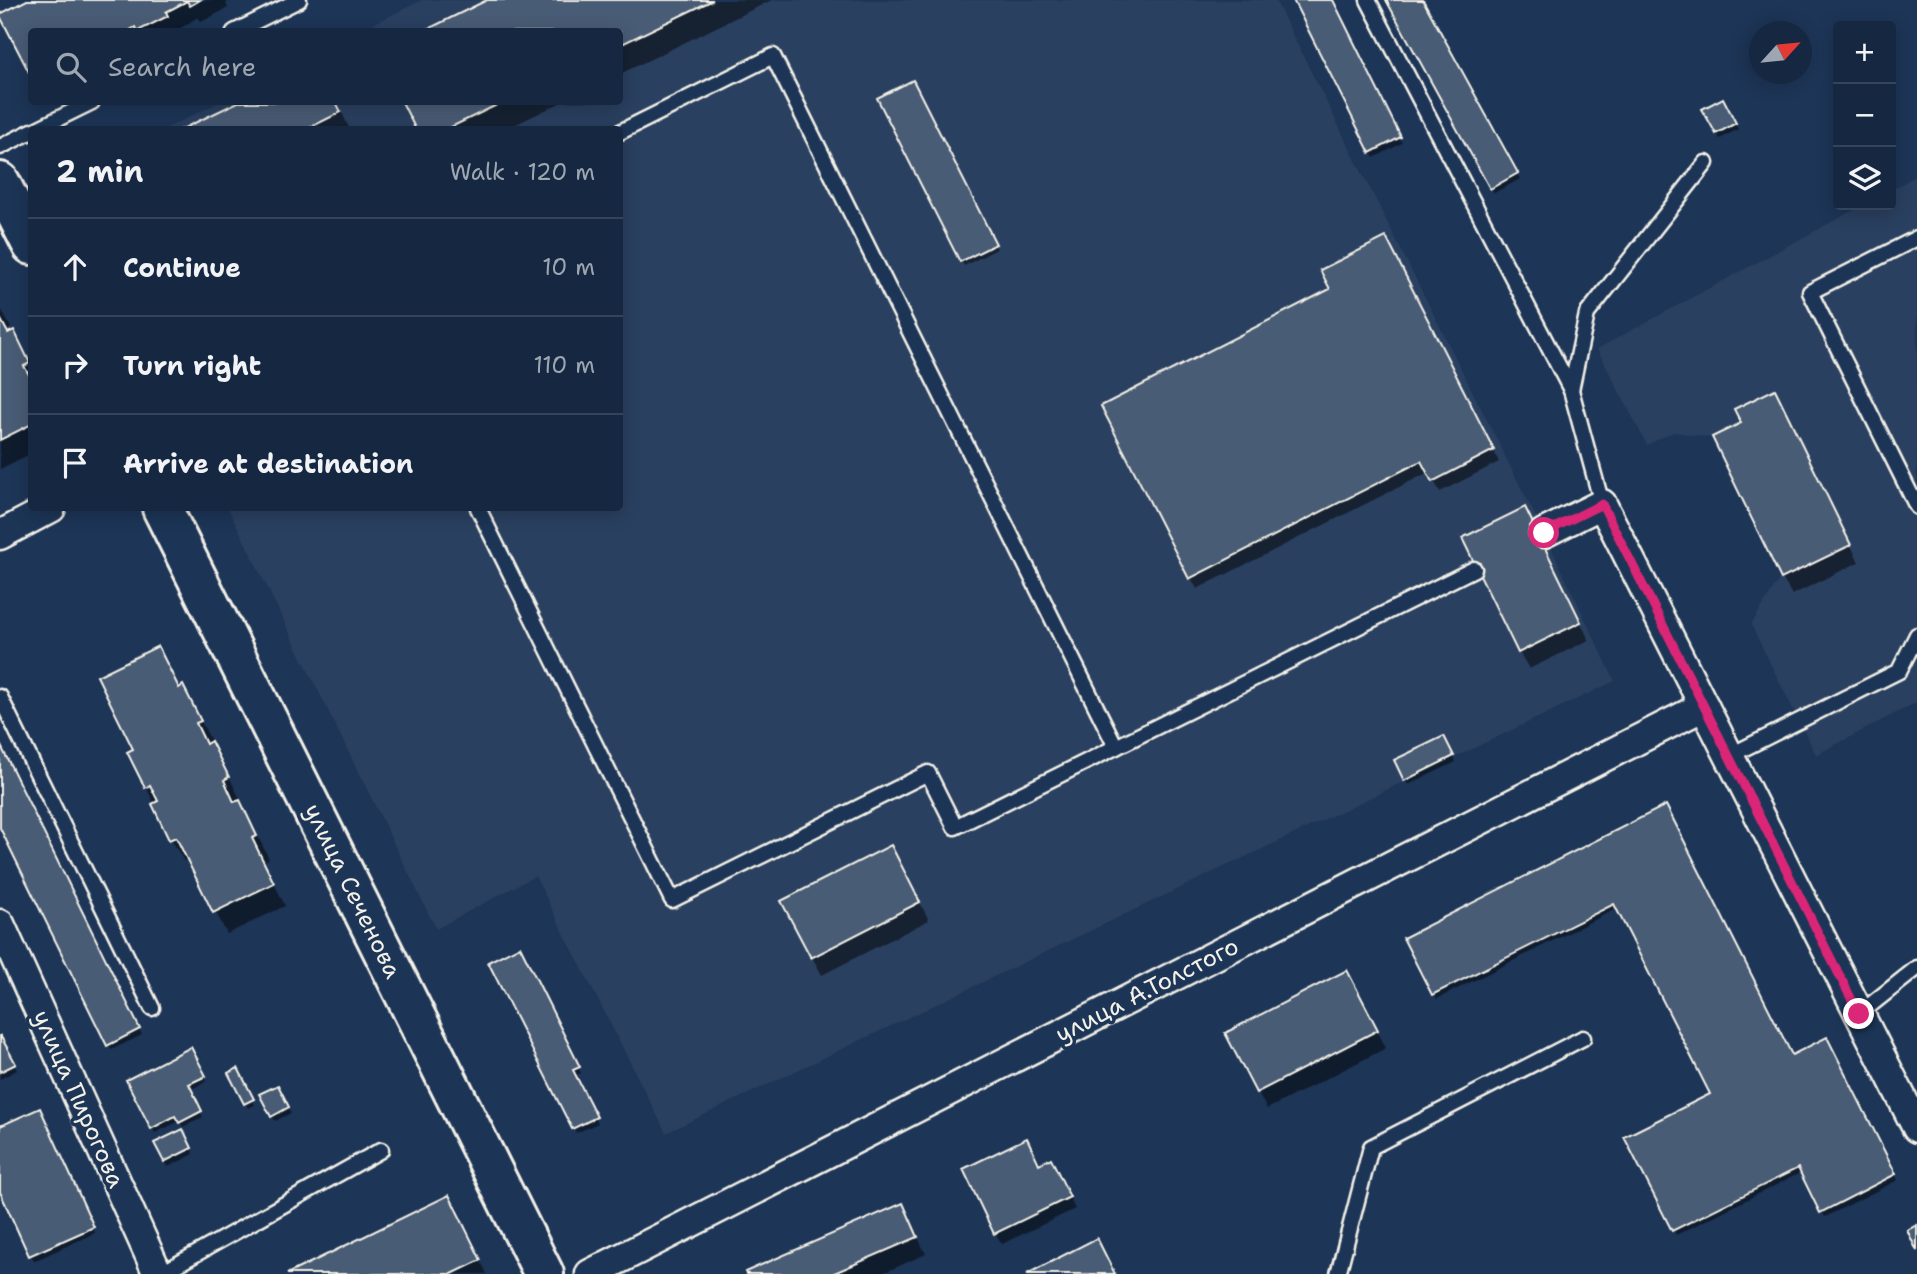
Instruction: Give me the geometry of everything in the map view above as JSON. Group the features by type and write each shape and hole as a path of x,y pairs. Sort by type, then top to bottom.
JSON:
{"main road":[{"path":"0,182 28,237"},
{"name":"улица Сеченова","path":"163,511 544,1274"}],"street":[{"path":"1544,533 1602,504 1859,1014 1911,1100 1917,1128"},
{"path":"4,528 44,511"},
{"name":"улица А.Толстого","path":"590,1274 1704,706"},
{"name":"улица Пирогова","path":"0,924 159,1274"}],"lane":[{"path":"242,28 299,0"},
{"path":"1368,0 1571,390 1602,504"},
{"path":"623,131 774,56 1116,747"},
{"path":"41,126 86,105"},
{"path":"0,147 28,133"},
{"path":"1571,390 1587,313 1706,163"},
{"path":"1917,238 1810,292 1917,507"},
{"path":"479,511 672,900 928,773 955,827 1474,569"},
{"path":"1729,756 1899,671 1917,635"},
{"path":"0,697 152,1008"},
{"path":"1859,1014 1917,968"},
{"path":"1338,1274 1371,1147 1583,1038"},
{"path":"159,1274 381,1150"}],"shaded area":[{"path":"422,0 1275,0 1544,533 1615,681 666,1133 535,876 436,929 229,511 623,511 623,126 171,126 213,105 623,105 623,28 365,28"},
{"path":"1917,175 1917,702 1816,755 1751,625 1780,578 1712,438 1673,432 1647,445 1597,349 1854,210 1896,210 1896,187"}],"building":[{"path":"27,0 200,0 190,6 187,1 166,12 168,16 144,28 28,28 28,70 0,14"},
{"path":"487,0 713,0 623,44 623,28 430,28"},
{"path":"1293,0 1333,0 1401,137 1370,153"},
{"path":"1386,0 1423,0 1518,173 1490,189"},
{"path":"913,80 996,244 960,262 877,98"},
{"path":"1723,98 1736,123 1716,134 1702,109"},
{"path":"232,105 338,105 341,112 313,126 188,126"},
{"path":"404,105 497,105 453,126 414,126"},
{"path":"1386,237 1494,450 1432,482 1421,461 1189,579 1101,406 1330,289 1320,270"},
{"path":"0,318 8,333 14,330 28,359 28,364 24,366 28,373 28,426 0,440"},
{"path":"1775,389 1851,545 1781,579 1712,437 1741,423 1734,409"},
{"path":"1525,507 1581,622 1518,653 1462,538"},
{"path":"158,646 179,688 183,685 201,721 196,723 206,744 211,741 229,777 224,780 234,802 240,800 257,836 252,838 274,883 213,913 176,837 169,840 152,804 158,801 150,785 145,788 127,752 133,749 97,676"},
{"path":"1444,736 1454,756 1404,781 1394,760"},
{"path":"0,744 140,1029 107,1046 0,828"},
{"path":"1666,805 1792,1055 1827,1037 1896,1174 1820,1213 1798,1168 1672,1231 1624,1137 1710,1094 1614,904 1432,995 1403,938"},
{"path":"891,845 920,902 811,958 781,901"},
{"path":"520,946 580,1067 573,1070 597,1117 572,1129 488,962"},
{"path":"1347,970 1378,1030 1256,1093 1225,1033"},
{"path":"0,1035 16,1064 0,1072"},
{"path":"191,1047 206,1076 189,1084 202,1111 179,1123 175,1116 151,1129 126,1080"},
{"path":"238,1068 254,1099 244,1104 228,1073"},
{"path":"278,1085 289,1107 271,1117 259,1094"},
{"path":"40,1108 94,1227 29,1256 0,1192 0,1126"},
{"path":"183,1129 192,1148 164,1162 154,1143"},
{"path":"1027,1138 1039,1164 1051,1158 1070,1197 994,1234 963,1169"},
{"path":"449,1195 481,1260 452,1274 287,1274"},
{"path":"903,1203 918,1237 832,1274 745,1272"},
{"path":"1917,1225 1917,1251 1907,1230"},
{"path":"1097,1238 1115,1274 1027,1274"}],"route":[{"path":"1544,533 1602,504 1859,1014"}]}
